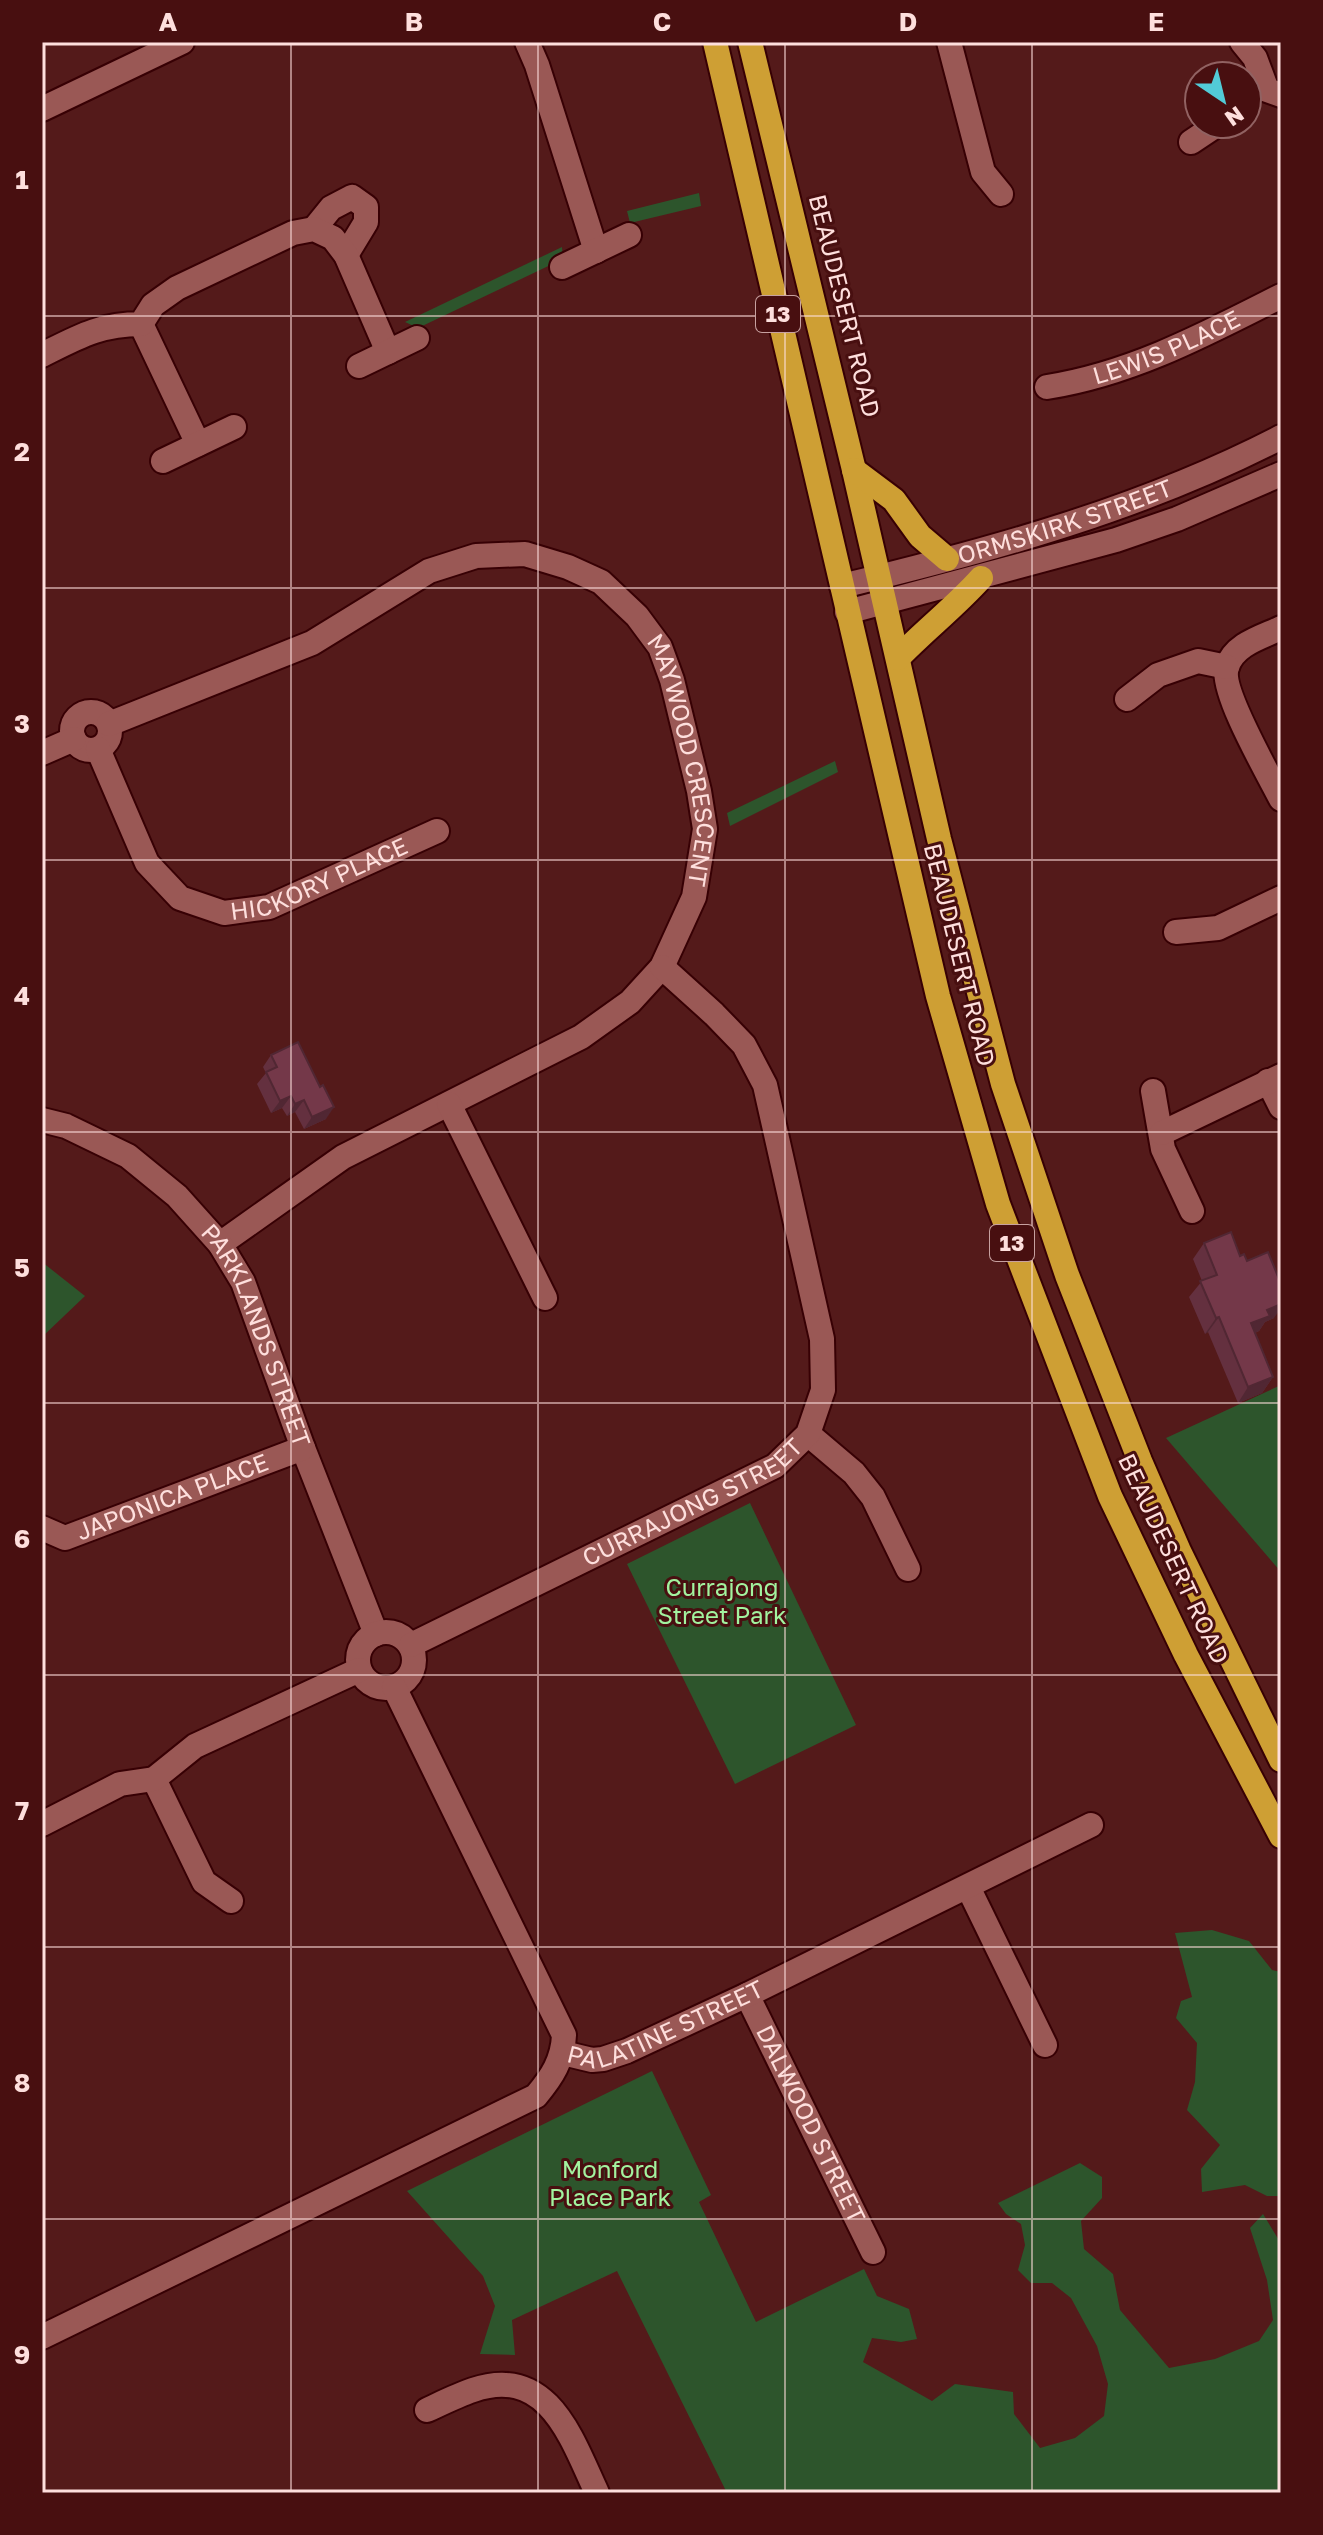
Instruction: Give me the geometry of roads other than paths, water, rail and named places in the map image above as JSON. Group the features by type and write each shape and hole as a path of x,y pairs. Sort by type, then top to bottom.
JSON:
{"highway":[{"name":"BEAUDESERT ROAD","path":"715,42 938,996 998,1204 1110,1496 1186,1655 1281,1836"},
{"name":"BEAUDESERT ROAD","path":"750,42 963,936 1003,1084 1031,1172 1093,1343 1140,1461 1179,1551 1281,1760"},
{"path":"854,470 894,500 920,536 947,559"},
{"path":"898,658 981,578"}],"street":[{"path":"44,102 182,42"},
{"path":"527,42 596,251"},
{"path":"949,42 983,172 1001,194"},
{"path":"1242,42 1255,58 1265,96"},
{"path":"314,229 331,208 352,197 366,207 366,222 346,255"},
{"path":"141,324 153,305 177,288 293,233 314,229 333,238 346,255 388,352"},
{"path":"562,267 629,235"},
{"name":"LEWIS PLACE","path":"1047,387 1083,382 1176,349 1281,296"},
{"path":"42,355 90,331 115,324 141,324"},
{"path":"141,324 198,444"},
{"path":"359,366 417,338"},
{"path":"163,461 234,427"},
{"name":"ORMSKIRK STREET","path":"842,586 1037,535 1126,503 1281,437"},
{"name":"ORMSKIRK STREET","path":"847,612 1128,536 1177,519 1281,474"},
{"name":"MAYWOOD CRESCENT","path":"109,724 312,643 429,571 476,556 525,554 568,567 601,582 637,616 660,647 672,680 699,791 705,829 694,897 662,967 630,1002 581,1037 343,1157 220,1244"},
{"path":"1281,628 1249,642 1235,653 1225,677 1230,697 1281,799"},
{"path":"1127,699 1158,675 1198,661 1227,667"},
{"path":"95,713 109,724 107,741 98,749 87,750 74,739 73,727 84,714 95,713"},
{"path":"42,753 74,739"},
{"name":"HICKORY PLACE","path":"98,749 147,863 180,898 224,913 269,907 437,831"},
{"path":"1176,932 1218,928 1281,898"},
{"name":"CURRAJONG STREET","path":"411,1645 775,1466 808,1434 823,1390 822,1339 765,1085 744,1045 662,967"},
{"path":"1162,1133 1275,1078 1281,1107"},
{"path":"1153,1091 1163,1149 1192,1211"},
{"path":"449,1104 545,1298"},
{"name":"PARKLANDS STREET","path":"42,1120 66,1126 128,1156 177,1196 220,1244 243,1282 303,1448 376,1634"},
{"path":"808,1434 854,1473 873,1497 908,1569"},
{"name":"JAPONICA PLACE","path":"42,1528 65,1538 303,1448"},
{"path":"390,1632 400,1635 411,1645 414,1667 406,1680 394,1687 371,1685 359,1670 357,1658 362,1645 376,1634 390,1632"},
{"path":"42,1824 120,1784 154,1779 195,1746 359,1670"},
{"path":"394,1687 557,2018 564,2035 563,2053"},
{"path":"154,1779 204,1882 231,1901"},
{"name":"PALATINE STREET","path":"42,2337 536,2096 551,2079 563,2053 592,2060 627,2051 1091,1825"},
{"path":"968,1887 1045,2045"},
{"name":"DALWOOD STREET","path":"747,1995 873,2252"},
{"path":"427,2410 476,2389 498,2386 518,2387 539,2395 561,2419 597,2493"}],"park label":[{"name":"Currajong Street Park","path":"722,1602"},
{"name":"Monford Place Park","path":"610,2184"}]}
